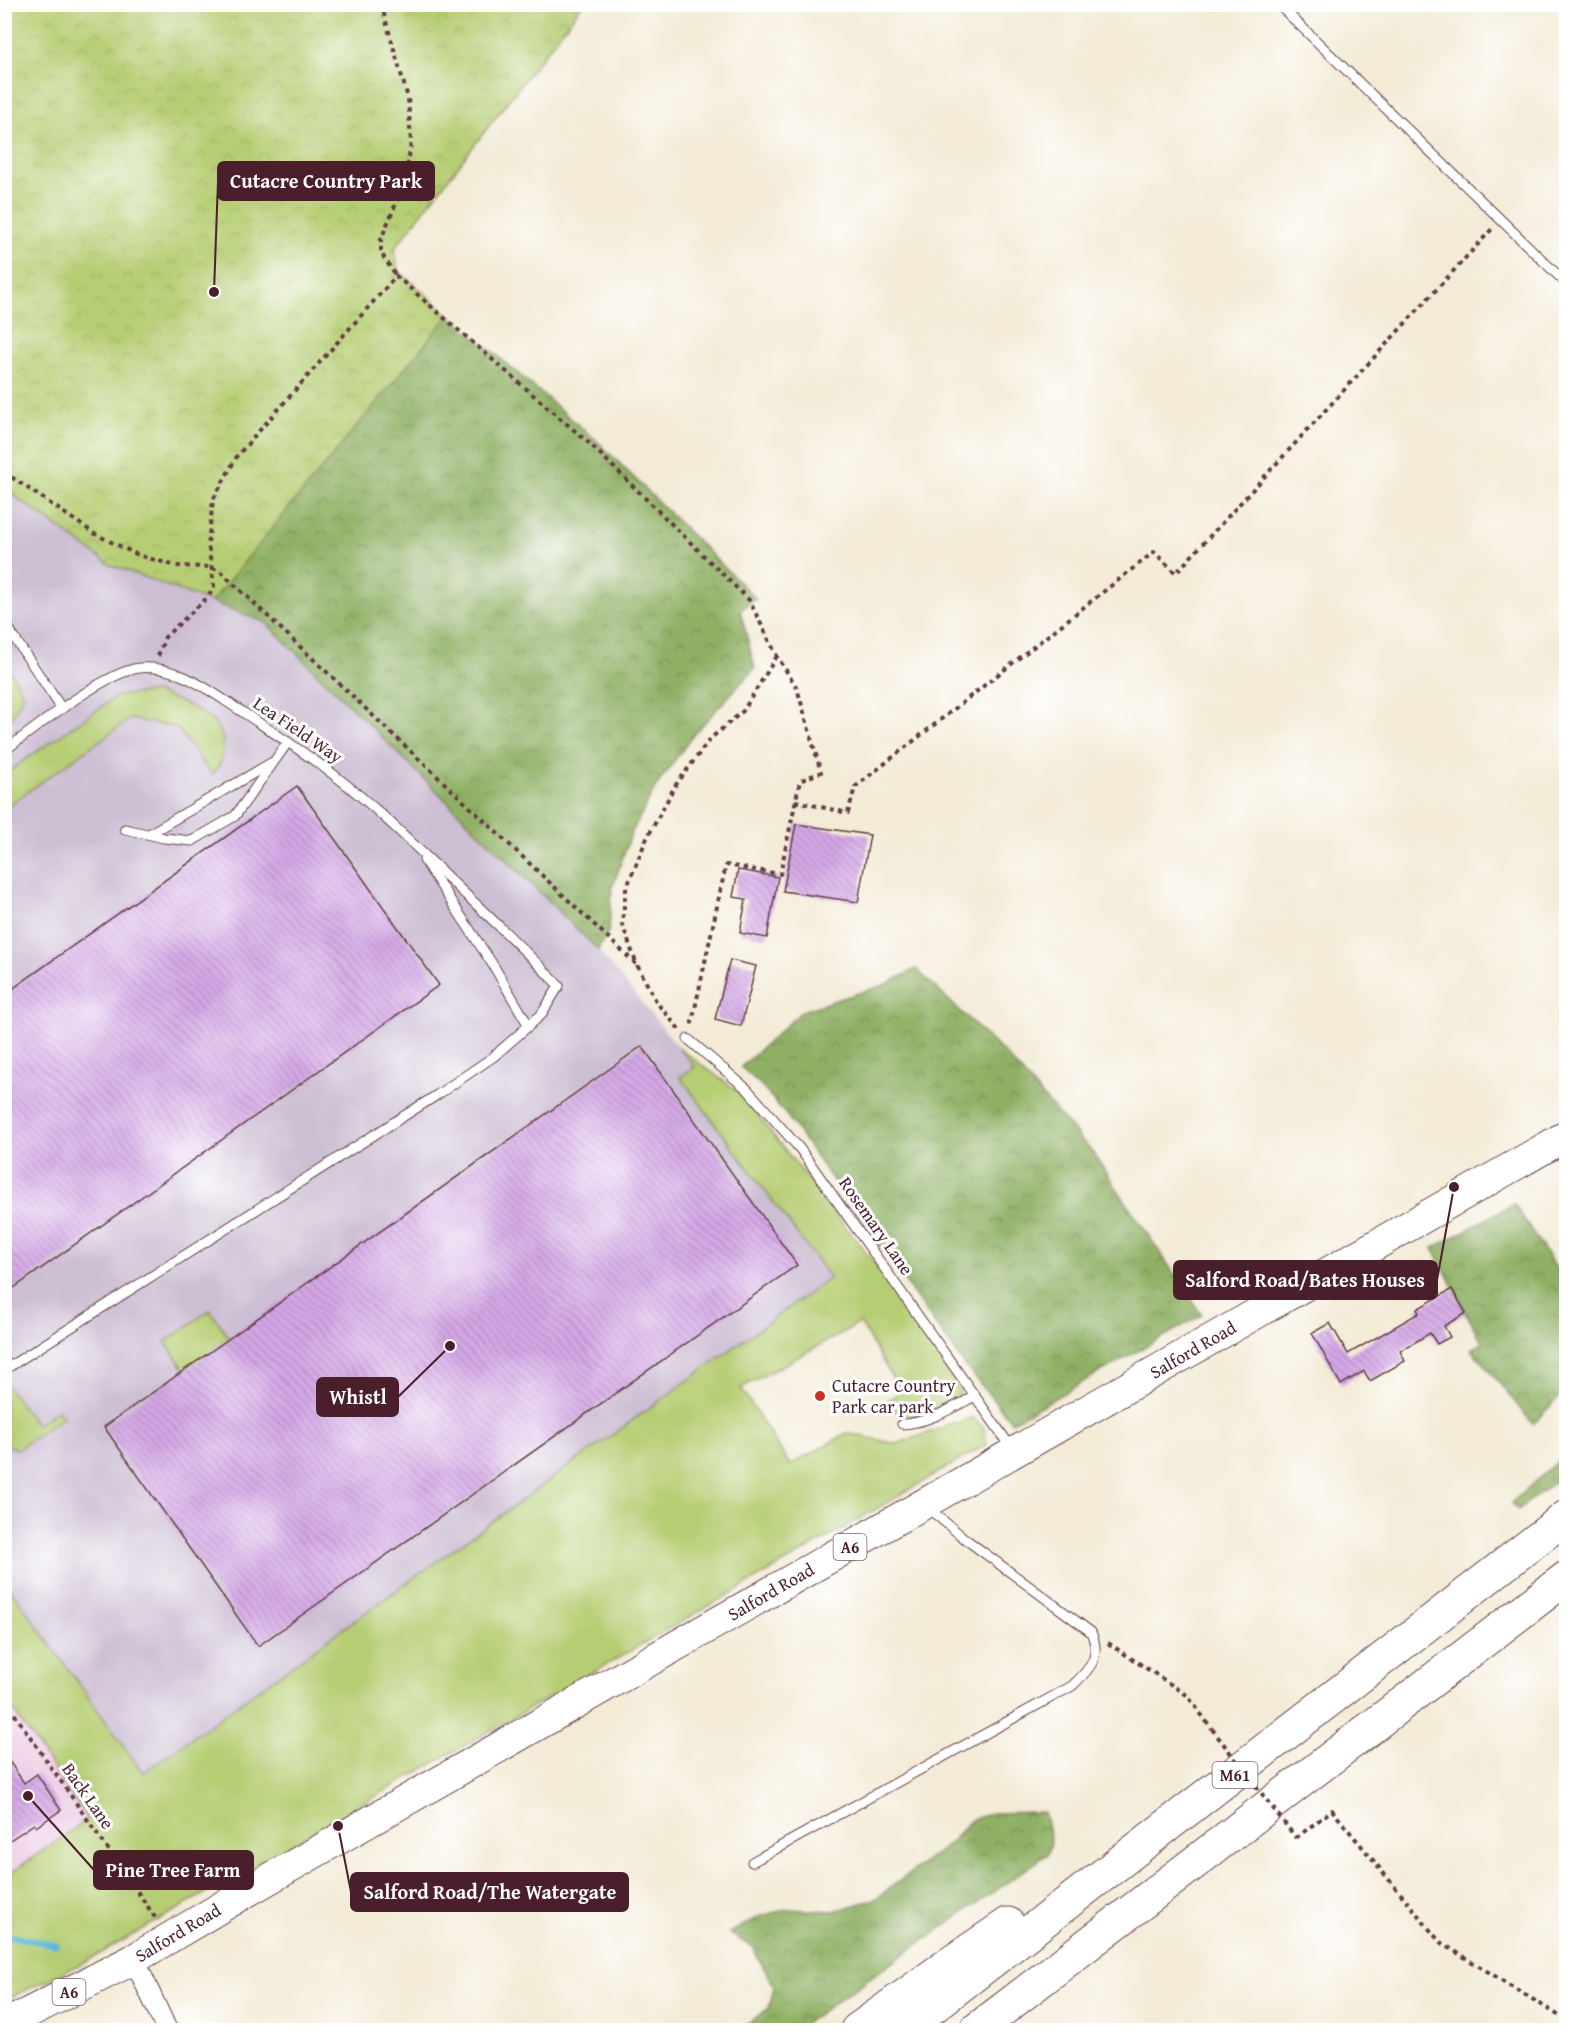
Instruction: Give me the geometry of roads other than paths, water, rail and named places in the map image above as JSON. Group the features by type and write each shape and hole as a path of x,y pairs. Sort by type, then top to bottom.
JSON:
{"highway":[{"name":"M61","path":"903,2031 1566,1517"},
{"name":"M61","path":"976,2031 1566,1578"},
{"name":"M61","path":"857,2031 949,1964 1269,1749"},
{"name":"M61","path":"996,2031 1134,1909"}],"main road":[{"name":"Salford Road","path":"4,2025 134,1959 262,1883 1566,1136"}],"street":[{"path":"134,1959 167,2031"}],"lane":[{"path":"1278,4 1566,283"},
{"path":"4,619 62,709"},
{"name":"Lea Field Way","path":"4,751 62,709 117,674 137,668 153,668 177,674 198,684 339,778 415,846 536,961 559,986 541,1015 529,1026"},
{"path":"125,829 192,841 236,816 288,742"},
{"path":"149,834 274,761"},
{"path":"4,1370 437,1095 493,1057 529,1026 493,965 415,846"},
{"name":"Rosemary Lane","path":"688,1039 747,1089 800,1149 1014,1452"},
{"path":"902,1424 914,1424 931,1418 975,1396"},
{"path":"752,1862 1072,1686 1083,1676 1096,1655 1096,1643 1091,1632 964,1538 924,1504"}],"waterway":[{"path":"4,1935 56,1945"}],"place":[{"name":"Cutacre Country Park","path":"214,292"},
{"name":"Salford Road/Bates Houses","path":"1454,1187"},
{"name":"Whistl","path":"450,1346"},
{"name":"Cutacre Country Park car park","path":"820,1396"},
{"name":"Pine Tree Farm","path":"28,1796"},
{"name":"Salford Road/The Watergate","path":"338,1826"}]}
